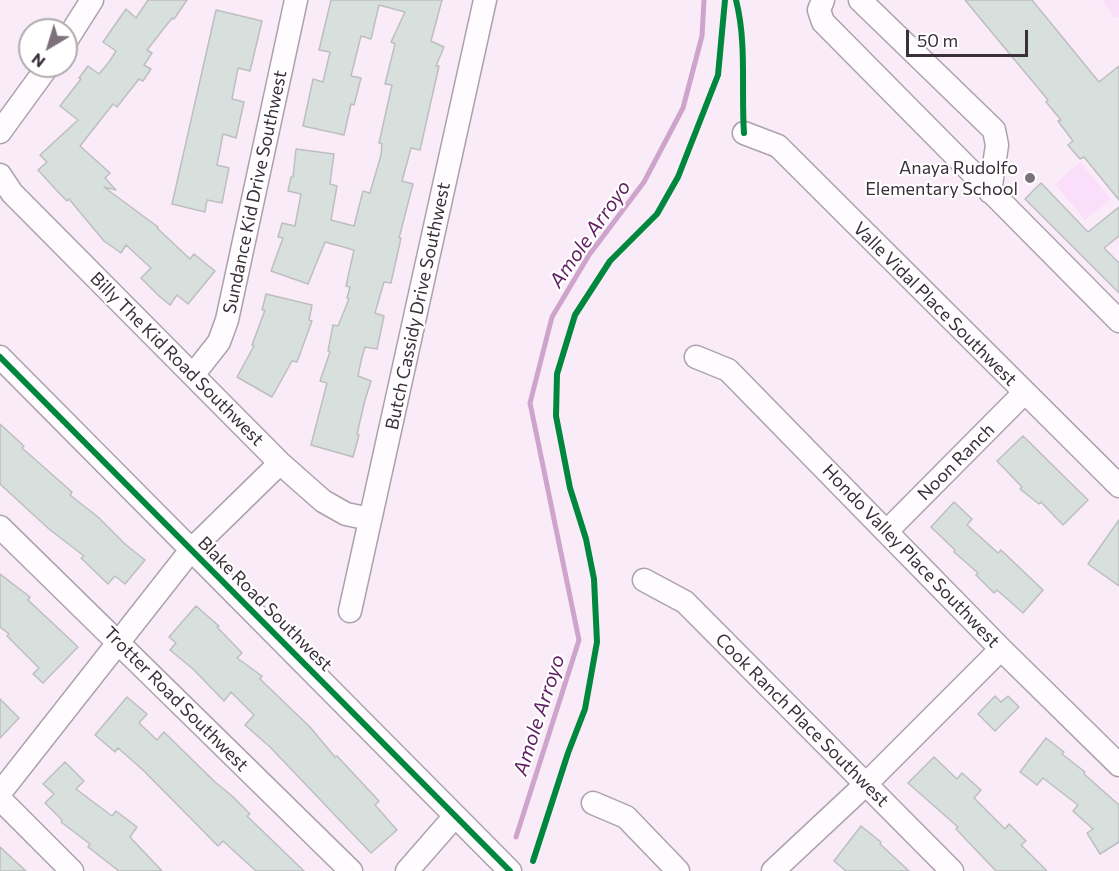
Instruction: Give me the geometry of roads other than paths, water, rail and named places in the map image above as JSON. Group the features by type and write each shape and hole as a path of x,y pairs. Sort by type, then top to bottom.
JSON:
{"street":[{"path":"78,22 92,0"},
{"name":"Sundance Kid Drive Southwest","path":"193,375 219,342 227,320 296,0"},
{"name":"Butch Cassidy Drive Southwest","path":"350,611 485,0"},
{"path":"823,0 819,10 823,22 1119,321"},
{"path":"860,0 994,130 997,145 990,192"},
{"path":"0,132 39,78"},
{"name":"Valle Vidal Place Southwest","path":"744,133 777,146 1024,393 1117,480"},
{"name":"Billy The Kid Road Southwest","path":"0,175 12,193 280,463 322,501 346,514 370,519"},
{"name":"Blake Road Southwest","path":"0,357 510,871"},
{"name":"Hondo Valley Place Southwest","path":"696,357 728,370 1001,649 1119,765"},
{"name":"Noon Ranch","path":"887,531 1024,393"},
{"path":"0,793 191,550 280,463"},
{"name":"Trotter Road Southwest","path":"0,527 351,871"},
{"name":"Cook Ranch Place Southwest","path":"644,580 685,602 952,871"},
{"path":"773,871 866,784 1001,649"},
{"path":"0,799 72,871"},
{"path":"593,802 626,818 678,871"},
{"path":"407,871 455,816"}],"waterway":[{"name":"Amole Arroyo","path":"516,837 579,640 530,403 552,317 589,255 644,182 683,108 702,36 704,0"}],"place":[{"name":"Anaya Rudolfo Elementary School","path":"1030,178"}]}
